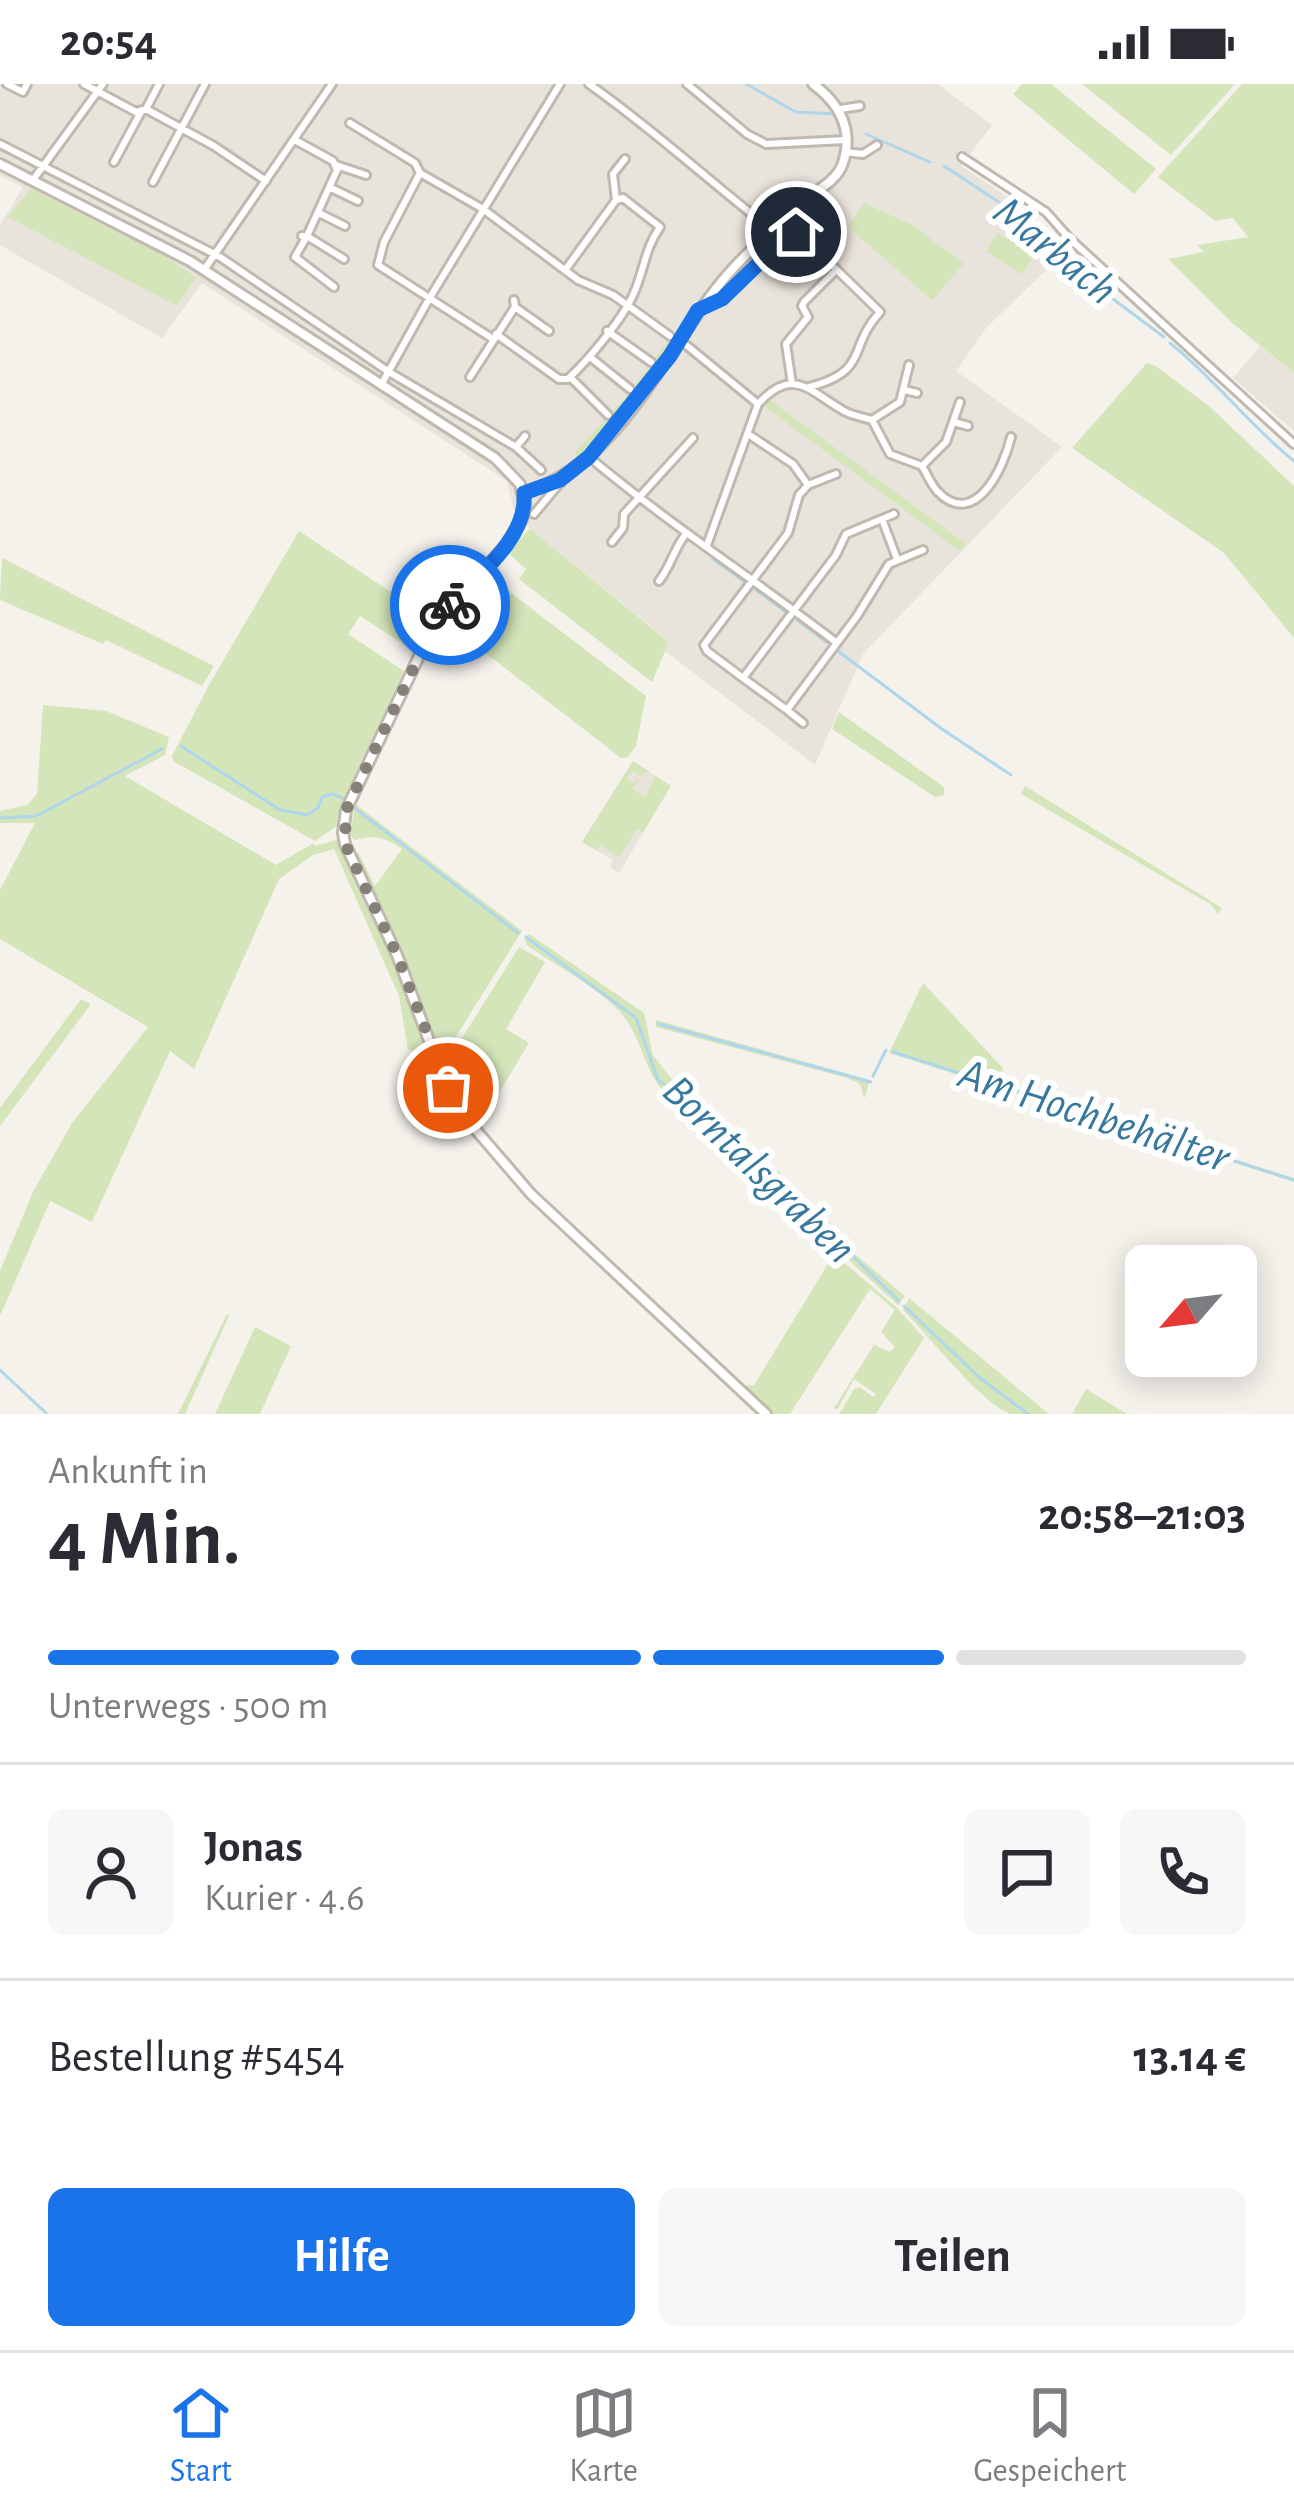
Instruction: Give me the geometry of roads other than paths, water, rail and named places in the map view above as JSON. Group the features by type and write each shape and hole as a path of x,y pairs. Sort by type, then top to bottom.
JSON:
{"street":[{"path":"7,84 23,92 27,84"},
{"path":"84,84 101,88 136,112 144,109 181,128 266,181"},
{"path":"114,161 159,84"},
{"path":"153,182 205,84"},
{"path":"204,270 332,84"},
{"path":"381,386 560,84"},
{"path":"589,84 772,230"},
{"path":"687,84 746,134 766,144 844,140"},
{"path":"534,514 589,457 698,310 772,230 835,177 845,152 840,109 813,84"},
{"path":"33,180 101,88"},
{"path":"840,109 860,106"},
{"path":"350,123 415,164 420,173 483,209 582,283 613,295 670,336"},
{"path":"295,140 336,165 366,176"},
{"path":"0,144 216,255 389,372 516,447 541,470"},
{"path":"845,152 862,154 878,145"},
{"path":"962,157 1046,212 1294,444"},
{"path":"566,269 616,200 614,174 625,159"},
{"path":"0,164 204,270 510,470 524,493 525,507 515,532 432,629 346,810 345,844 397,955 440,1070 469,1122 531,1194 766,1414"},
{"path":"334,286 295,260 331,188 336,165"},
{"path":"420,173 384,242 378,263 382,270 559,379 570,377 590,357 626,305 638,284 646,248 660,227 623,199 616,200"},
{"path":"331,188 358,201"},
{"path":"116,224 123,209"},
{"path":"319,213 345,226"},
{"path":"698,310 722,299 794,231 880,312 847,370 809,387"},
{"path":"305,236 344,259"},
{"path":"792,384 786,344 808,317 802,305 835,268"},
{"path":"470,377 515,304 549,331"},
{"path":"290,327 299,314"},
{"path":"607,332 651,362"},
{"path":"680,340 758,404"},
{"path":"590,357 630,389"},
{"path":"872,420 897,406 909,365"},
{"path":"570,377 608,416"},
{"path":"707,545 758,404 775,389 792,384 809,387 844,411 872,420 890,454 922,466 942,496 957,502 975,500 994,482 1011,437"},
{"path":"905,390 916,393"},
{"path":"922,466 944,446 960,402"},
{"path":"458,435 467,420"},
{"path":"954,422 968,426"},
{"path":"747,434 793,464 808,485"},
{"path":"516,447 525,436"},
{"path":"612,542 637,497 693,438"},
{"path":"589,457 685,535 707,545 838,643"},
{"path":"803,723 706,651 704,644 788,532 794,504 808,485 836,474"},
{"path":"524,493 564,478"},
{"path":"743,678 836,556 846,534 894,514"},
{"path":"881,519 897,559"},
{"path":"659,581 685,535"},
{"path":"787,710 884,571 897,559 923,550"}],"waterway":[{"name":"Marbach","path":"746,84 796,112 836,114"},
{"name":"Marbach","path":"866,134 930,162"},
{"name":"Marbach","path":"944,166 1020,216 1070,267 1164,337"},
{"name":"Marbach","path":"1170,343 1294,461"},
{"path":"713,559 745,582"},
{"path":"755,589 786,612"},
{"path":"797,620 828,643"},
{"path":"838,651 1011,775"},
{"name":"Borntalsgraben","path":"181,746 280,810 307,815 318,808 322,797 333,794 345,799"},
{"name":"Borntalsgraben","path":"0,818 36,816 162,749"},
{"name":"Borntalsgraben","path":"356,809 518,933"},
{"name":"Borntalsgraben","path":"526,937 636,1018 658,1080 679,1094 686,1110 732,1150 767,1170 808,1220 836,1240 899,1301"},
{"name":"Am Hochbehälter","path":"658,1024 871,1082"},
{"name":"Am Hochbehälter","path":"873,1076 886,1050"},
{"name":"Am Hochbehälter","path":"893,1052 1294,1180"},
{"name":"Borntalsgraben","path":"904,1306 980,1378 1028,1414"},
{"path":"0,1370 47,1414"}]}
